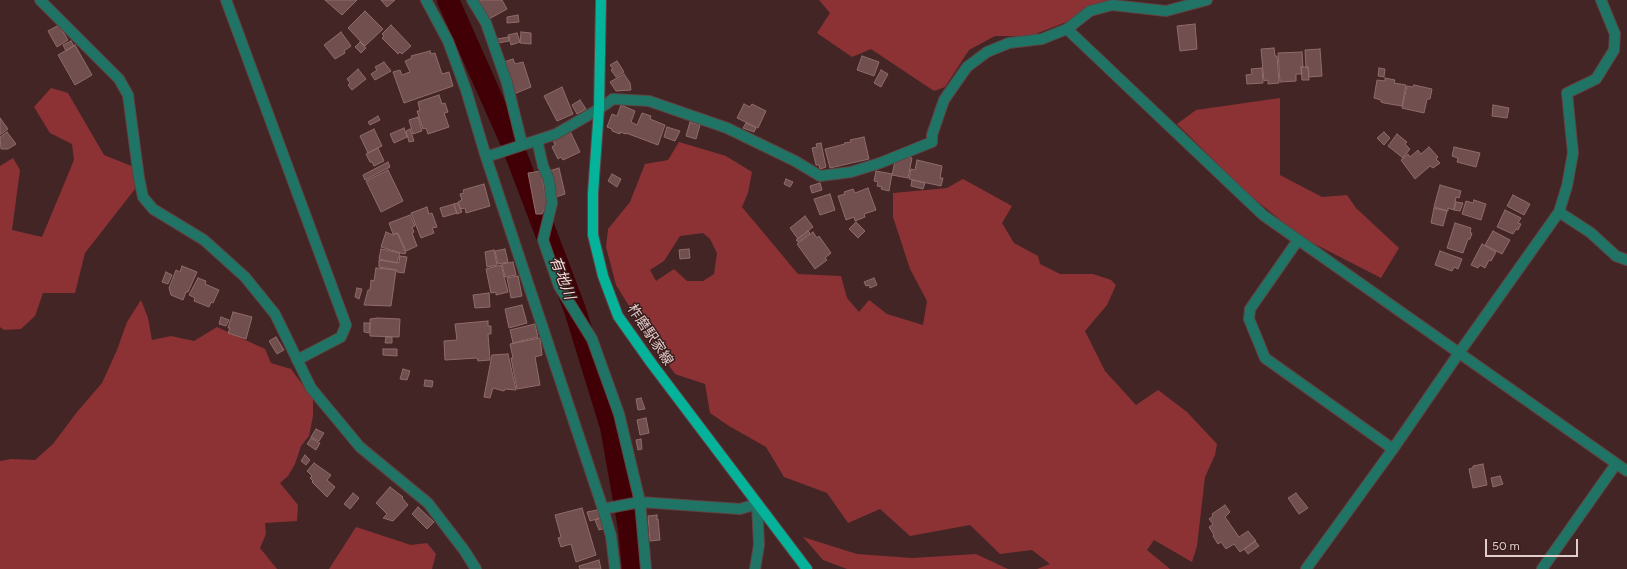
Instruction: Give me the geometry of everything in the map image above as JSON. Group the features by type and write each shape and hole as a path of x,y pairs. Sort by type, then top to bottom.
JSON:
{"main road":[{"name":"柞磨駅家線","path":"601,0 599,109 593,235 603,276 618,316 652,364 807,569"}],"street":[{"path":"40,0 119,79 128,95 143,197 153,208 204,240 245,277 275,314 311,388 360,447 428,503 464,550 476,569"},
{"path":"226,0 346,325 341,337 297,360"},
{"path":"426,0 448,41 490,156 612,536 615,569"},
{"path":"472,0 486,22 507,83 522,144"},
{"path":"490,156 522,144 556,134 599,109 612,99 649,101 727,128 796,161 820,176 851,172 880,163 932,142 932,135 944,100 967,67 987,52 1009,43 1042,39 1067,29 1090,11 1112,5 1166,11 1207,0"},
{"path":"1306,569 1559,212 1567,186 1573,153 1567,93 1596,79 1614,50 1615,34 1601,0"},
{"path":"1067,29 1263,215 1627,471"},
{"path":"537,140 543,166 549,180 552,203 543,240 559,286 592,339 619,414 640,502 646,569"},
{"path":"1559,212 1591,233 1616,256 1627,260"},
{"path":"1298,240 1250,309 1249,319 1265,358 1392,449"},
{"path":"1542,569 1616,464"},
{"path":"603,509 640,502 740,509 757,504 759,545 755,569"},
{"path":"1549,558 1553,561 1551,569"}],"shaded area":[{"path":"819,0 1115,0 1077,18 1030,36 995,36 969,50 945,87 934,91 871,49 852,57 817,33 830,13"},
{"path":"51,88 68,93 104,155 134,167 135,189 85,253 75,293 43,293 35,316 21,329 4,330 0,327 0,166 13,158 20,170 12,230 42,237 74,160 72,144 50,133 34,107"},
{"path":"1280,98 1280,175 1322,197 1347,195 1356,208 1399,248 1381,278 1303,238 1248,194 1177,124 1196,110"},
{"path":"679,142 726,156 752,172 748,193 742,207 798,274 841,276 847,298 859,312 869,300 887,314 923,325 927,301 910,269 893,217 893,193 947,188 963,179 1012,206 1002,223 1014,243 1038,256 1040,264 1060,274 1093,274 1111,280 1116,285 1107,305 1085,331 1105,371 1136,405 1158,390 1187,412 1217,444 1215,455 1205,477 1197,546 1192,562 1154,540 1147,550 1170,569 1037,569 1050,564 1032,550 1000,554 970,525 910,536 880,509 848,523 827,493 784,477 766,447 729,426 710,413 705,384 675,374 642,327 616,285 606,247 608,229 630,202 645,164 668,160","holes":["703,233 710,239 717,253 714,274 703,281 687,281 674,269 656,281 650,270 664,261 680,236"]},
{"path":"141,300 148,318 152,340 171,336 194,341 217,327 265,349 271,363 291,369 313,399 313,416 309,436 301,446 295,464 288,476 280,483 298,505 297,521 265,523 266,534 260,548 277,569 0,569 0,461 11,459 35,460 53,444 77,412 102,383 117,350 127,322"},
{"path":"356,527 411,545 427,543 436,554 432,569 329,569"},
{"path":"803,537 857,554 912,558 976,554 1008,569 847,569 823,560"}],"building":[{"path":"325,0 357,0 342,15"},
{"path":"381,0 395,0 387,7"},
{"path":"479,0 502,0 507,9 489,19"},
{"path":"365,11 383,29 365,46 348,28"},
{"path":"518,15 519,22 507,23 507,17"},
{"path":"1195,24 1197,49 1180,51 1177,26"},
{"path":"59,25 68,40 57,47 48,31"},
{"path":"391,25 411,46 402,54 400,52 398,54 382,38 384,36 382,34"},
{"path":"341,32 351,46 344,51 345,53 335,59 324,45"},
{"path":"521,32 531,33 531,44 520,43"},
{"path":"517,33 520,42 511,45 508,35"},
{"path":"509,37 509,41 498,43 497,39"},
{"path":"71,41 74,46 66,51 63,45"},
{"path":"360,42 366,48 361,53 355,47"},
{"path":"75,45 92,75 75,85 58,55"},
{"path":"1274,48 1275,56 1277,56 1279,83 1268,84 1268,80 1264,81 1261,49"},
{"path":"1320,49 1322,76 1309,77 1308,67 1306,67 1305,50"},
{"path":"430,51 431,54 435,53 442,74 449,72 453,86 404,103 393,72 400,70 402,75 410,72 405,61 412,58 411,56"},
{"path":"1302,52 1302,74 1296,74 1296,81 1280,82 1278,53"},
{"path":"862,56 879,62 874,76 857,70"},
{"path":"513,59 515,64 523,62 531,87 514,94 504,62"},
{"path":"617,61 624,72 616,77 611,70 613,69 610,65"},
{"path":"384,62 391,71 375,80 371,74 377,70 375,67"},
{"path":"1301,67 1308,67 1309,80 1302,80"},
{"path":"1262,68 1263,83 1247,84 1246,75 1252,74 1251,69"},
{"path":"1379,68 1385,69 1384,77 1378,76"},
{"path":"358,69 366,79 352,90 348,85 350,83 347,79"},
{"path":"881,70 888,74 881,87 874,83"},
{"path":"624,74 630,83 631,90 616,91 610,82"},
{"path":"1385,78 1395,80 1394,83 1406,85 1402,106 1384,103 1381,102 1381,100 1374,98 1377,80 1385,81"},
{"path":"1414,85 1432,89 1430,99 1427,99 1424,113 1402,108 1407,86 1413,87"},
{"path":"562,87 573,114 557,121 544,96"},
{"path":"439,95 442,104 445,103 448,112 444,113 449,127 428,134 426,128 423,129 417,111 420,111 418,102"},
{"path":"580,100 586,109 577,114 572,105"},
{"path":"744,104 750,107 752,104 766,111 758,128 737,118"},
{"path":"621,105 635,111 631,122 637,125 642,113 651,116 650,119 665,125 658,145 626,133 620,132 620,134 607,127 612,114 617,116"},
{"path":"1493,105 1509,108 1507,118 1492,116"},
{"path":"378,116 380,120 370,125 368,122"},
{"path":"418,117 422,131 413,134 409,120"},
{"path":"0,118 8,129 0,135"},
{"path":"690,122 700,125 696,139 686,136"},
{"path":"746,123 756,128 754,132 743,128"},
{"path":"667,127 680,131 675,141 664,137"},
{"path":"404,128 407,137 394,143 390,134"},
{"path":"374,129 382,146 368,153 360,136"},
{"path":"410,129 414,141 409,142 406,131"},
{"path":"570,131 580,152 563,160 561,157 558,159 552,147 555,145 553,140"},
{"path":"7,132 16,144 8,149 1,149 0,137"},
{"path":"1384,132 1390,138 1384,145 1377,138"},
{"path":"1397,134 1407,142 1405,144 1410,149 1403,158 1388,146"},
{"path":"864,137 869,159 830,168 825,149 851,142 850,140"},
{"path":"821,143 826,167 820,169 819,165 816,165 812,148 817,147 816,144"},
{"path":"1429,147 1438,157 1436,159 1440,163 1433,168 1430,166 1415,179 1401,160 1408,154 1410,157 1418,150 1421,154"},
{"path":"1454,147 1480,153 1476,167 1457,162 1458,158 1452,156"},
{"path":"378,148 384,161 374,166 366,154"},
{"path":"899,155 912,158 908,178 892,175 895,161"},
{"path":"917,160 942,166 940,178 943,178 941,186 909,179 911,169 915,170"},
{"path":"388,162 390,167 365,180 363,175"},
{"path":"559,168 565,194 556,197 549,171"},
{"path":"388,170 403,201 381,212 366,181"},
{"path":"541,171 547,204 542,214 536,214 528,173"},
{"path":"876,171 892,174 889,191 881,189 882,187 877,186 878,182 874,181"},
{"path":"612,174 621,179 617,187 608,181"},
{"path":"786,179 793,182 790,187 784,184"},
{"path":"912,180 925,183 923,189 911,186"},
{"path":"820,183 822,190 812,193 810,186"},
{"path":"484,184 490,206 466,213 465,208 460,209 458,202 462,200 460,194 464,193 463,190"},
{"path":"1440,185 1461,191 1459,198 1456,197 1454,210 1448,208 1448,211 1434,207"},
{"path":"868,188 876,210 864,214 865,217 855,221 854,217 846,220 838,196 853,189 855,193"},
{"path":"830,194 835,210 820,215 814,199"},
{"path":"1513,195 1530,204 1524,215 1507,206"},
{"path":"1474,200 1486,204 1481,220 1462,214 1466,201 1473,203"},
{"path":"1456,202 1463,203 1460,211 1454,210"},
{"path":"458,203 462,212 457,214 454,204"},
{"path":"454,204 457,213 443,217 440,208"},
{"path":"427,207 429,214 432,213 437,227 432,228 434,233 421,238 411,213"},
{"path":"1434,208 1447,211 1443,226 1431,223"},
{"path":"1505,210 1521,218 1518,223 1521,224 1518,230 1516,229 1513,234 1497,227"},
{"path":"410,215 415,226 412,227 414,232 412,233 417,246 406,251 398,233 393,234 389,223"},
{"path":"805,216 813,227 798,239 790,228"},
{"path":"856,222 865,231 858,238 849,229"},
{"path":"1455,223 1471,228 1470,233 1472,233 1463,253 1447,248"},
{"path":"808,231 810,233 798,242 796,240"},
{"path":"1493,231 1510,240 1502,254 1485,245"},
{"path":"386,232 393,235 397,233 406,253 404,254 381,247"},
{"path":"813,232 817,238 819,236 831,253 825,258 827,260 815,269 797,244"},
{"path":"1482,244 1496,252 1491,261 1489,260 1485,268 1480,265 1478,268 1471,265"},
{"path":"381,249 400,253 397,263 379,259"},
{"path":"505,249 508,262 498,264 495,251"},
{"path":"689,249 690,258 680,259 679,250"},
{"path":"494,250 497,265 487,267 485,252"},
{"path":"1440,251 1462,259 1458,269 1454,267 1452,271 1435,265"},
{"path":"400,256 407,257 404,273 397,272 397,270 379,267 379,260 399,263"},
{"path":"513,262 516,275 505,277 502,264"},
{"path":"501,265 508,292 496,295 496,292 491,293 486,269"},
{"path":"182,266 197,272 183,300 171,295 169,288 176,270 180,272"},
{"path":"376,268 396,270 391,306 364,305 368,290 370,290 371,280 374,281"},
{"path":"166,272 172,275 168,284 162,282"},
{"path":"518,276 522,296 511,298 507,278"},
{"path":"198,278 206,281 205,284 219,290 213,303 211,302 209,307 194,301 195,298 189,295"},
{"path":"874,278 877,285 870,288 869,285 866,286 864,282"},
{"path":"357,288 362,289 359,299 355,297"},
{"path":"489,293 490,307 475,308 473,295"},
{"path":"522,305 527,323 509,328 505,309"},
{"path":"233,312 252,317 246,339 228,333"},
{"path":"221,317 229,320 226,326 219,324"},
{"path":"370,319 400,319 399,337 370,336"},
{"path":"488,321 488,326 491,326 491,334 488,334 490,360 478,361 477,358 445,360 444,341 457,340 455,324"},
{"path":"364,323 370,323 369,333 364,332"},
{"path":"535,324 538,337 513,343 510,330"},
{"path":"276,337 284,350 277,354 269,341"},
{"path":"386,337 392,337 392,343 385,343"},
{"path":"540,338 542,355 535,357 540,385 517,389 510,344"},
{"path":"383,349 397,349 397,356 383,355"},
{"path":"508,354 516,390 505,389 504,391 493,388 490,398 484,397 492,355"},
{"path":"403,369 410,371 407,380 400,379"},
{"path":"425,380 433,381 432,387 424,386"},
{"path":"641,398 645,409 638,410 636,399"},
{"path":"646,418 649,433 640,435 637,420"},
{"path":"316,429 324,433 319,441 311,437"},
{"path":"311,438 320,443 316,450 307,444"},
{"path":"641,439 642,449 638,450 636,440"},
{"path":"305,455 310,460 306,465 301,461"},
{"path":"314,463 331,475 327,480 335,487 327,497 312,482 313,481 310,478 312,476 307,471"},
{"path":"1483,464 1487,485 1473,488 1469,469 1473,468 1473,466"},
{"path":"1500,476 1503,484 1493,487 1491,478"},
{"path":"390,487 403,497 402,498 408,505 393,521 383,518 387,514 376,503"},
{"path":"353,493 359,498 350,509 344,504"},
{"path":"1296,493 1308,508 1299,514 1288,498"},
{"path":"1225,505 1230,512 1225,517 1239,537 1248,531 1256,541 1240,552 1234,544 1226,549 1221,542 1218,544 1209,527 1213,524 1209,519 1213,516 1212,514"},
{"path":"418,507 434,522 427,529 412,514"},
{"path":"582,508 596,555 576,562 571,544 561,547 558,538 561,537 555,515"},
{"path":"597,510 600,518 590,521 587,512"},
{"path":"657,515 660,540 650,541 648,516"},
{"path":"601,518 605,528 599,530 595,520"},
{"path":"1255,541 1259,546 1248,554 1244,549"},
{"path":"599,560 601,569 580,569 579,566"}],"waterway":[{"name":"有地川","path":"448,0 512,144 575,310 611,427 629,528 633,569"}]}
